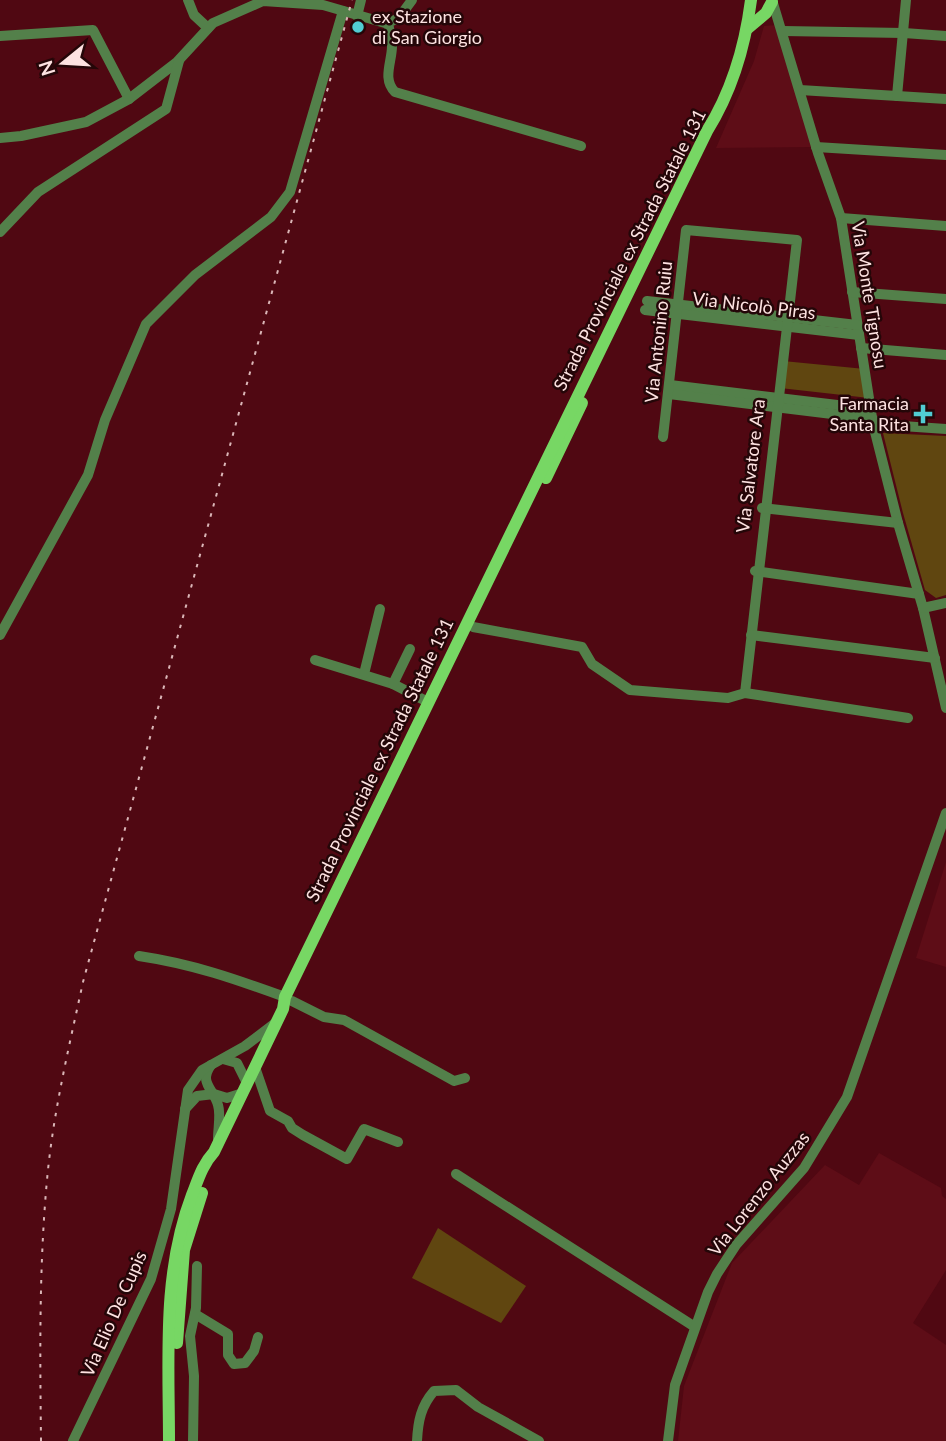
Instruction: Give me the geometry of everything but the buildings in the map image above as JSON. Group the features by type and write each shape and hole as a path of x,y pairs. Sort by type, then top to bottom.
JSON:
{"main road":[{"path":"721,108 747,29 751,0"},
{"path":"747,29 770,5"},
{"name":"Strada Provinciale ex Strada Statale 131","path":"176,1441 177,1341 182,1265 190,1223 212,1167 216,1148 710,141 721,108"},
{"name":"Strada Provinciale ex Strada Statale 131","path":"287,1002 428,702 689,168 721,108"},
{"name":"Strada Provinciale ex Strada Statale 131","path":"169,1441 169,1303 172,1267 181,1224 205,1161 216,1148"}],"street":[{"path":"188,0 194,15 208,28"},
{"path":"357,16 361,0"},
{"path":"0,138 34,134 86,122 129,99 179,60 213,23 263,1 323,5 367,20 388,22 398,19 412,0"},
{"name":"Via Monte Tignosu","path":"751,0 758,9 770,5 783,31 816,147 841,218 872,417 898,523 923,608"},
{"path":"897,96 906,0"},
{"path":"0,635 88,475 104,419 146,324 195,275 271,217 290,192 343,11"},
{"path":"388,22 392,46 388,79 395,92 581,146"},
{"path":"0,36 93,30 129,99"},
{"path":"783,31 946,36"},
{"path":"0,232 37,192 166,109 179,60"},
{"path":"800,90 946,99"},
{"path":"816,147 946,155"},
{"path":"841,218 946,226"},
{"name":"Via Salvatore Ara","path":"687,230 796,240 742,694"},
{"name":"Via Antonino Ruiu","path":"663,438 687,230"},
{"path":"852,292 946,299"},
{"name":"Via Nicolò Piras","path":"646,305 858,330"},
{"path":"861,348 946,355"},
{"path":"670,389 777,402 946,429"},
{"path":"764,508 898,523"},
{"path":"757,571 919,594"},
{"name":"Via Salvatore Ara","path":"742,694 757,571"},
{"path":"946,603 923,608 946,708"},
{"path":"364,674 380,609"},
{"path":"473,627 582,647 592,664 630,690 728,698 742,694 908,718"},
{"path":"751,635 935,658"},
{"path":"393,684 410,649"},
{"path":"315,660 393,684 428,702"},
{"name":"Via Lorenzo Auzzas","path":"668,1441 675,1385 708,1293 724,1260 804,1168 848,1097 946,813"},
{"path":"139,956 180,962 209,970 324,1017 344,1020 454,1081 465,1078"},
{"name":"Via Elio De Cupis","path":"74,1441 151,1279 171,1209 188,1090 195,1078 211,1064 258,1038 277,1021"},
{"path":"183,1112 197,1096 214,1094 227,1098 245,1088 237,1063 223,1059"},
{"path":"211,1064 205,1080 219,1108 216,1148"},
{"path":"255,1067 270,1111 288,1121 292,1128 303,1135 347,1159 364,1129 398,1142"},
{"path":"456,1174 695,1327"},
{"path":"192,1441 194,1376 190,1336 195,1314 197,1266"},
{"path":"195,1314 228,1334 228,1355 234,1364 245,1363 254,1351 258,1337"},
{"path":"417,1441 418,1424 425,1401 434,1391 456,1390 478,1406 539,1441"}],"shaded area":[{"path":"777,25 812,147 716,148 754,61 764,26"},
{"path":"783,361 865,369 869,398 780,388"},
{"path":"883,433 946,436 946,595 936,598 925,590"},
{"path":"946,862 946,967 916,958"},
{"path":"879,1153 941,1188 942,1196 946,1199 946,1270 913,1323 946,1345 946,1441 678,1441 684,1386 732,1263 825,1165 859,1185"},
{"path":"438,1228 526,1286 501,1323 412,1278"}],"railway":[{"path":"41,1441 44,1213 53,1130 72,1031 83,982 352,0"}],"place":[{"name":"ex Stazione di San Giorgio","path":"358,27"},
{"name":"Farmacia Santa Rita","path":"923,414"}]}
